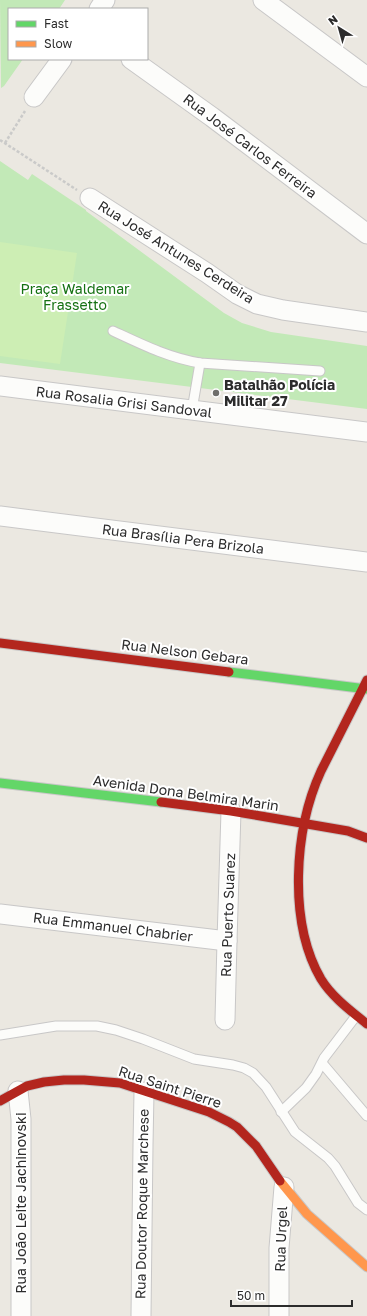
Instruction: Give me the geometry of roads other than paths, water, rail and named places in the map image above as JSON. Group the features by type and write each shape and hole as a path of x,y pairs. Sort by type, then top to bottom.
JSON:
{"street":[{"path":"100,8 106,0"},
{"path":"263,0 367,77"},
{"path":"34,97 61,60"},
{"name":"Rua José Carlos Ferreira","path":"133,60 212,117 367,234"},
{"name":"Rua José Antunes Cerdeira","path":"90,198 237,294 257,304 283,310 367,322"},
{"name":"Rua Rosalia Grisi Sandoval","path":"0,386 367,432"},
{"name":"Rua Brasília Pera Brizola","path":"0,516 367,562"},
{"name":"Rua Nelson Gebara","path":"0,643 366,686"},
{"path":"366,686 315,785 305,824 301,848 299,891 302,931 312,960 322,980 356,1016 367,1024"},
{"name":"Avenida Dona Belmira Marin","path":"0,783 232,811 348,831 367,838"},
{"name":"Rua Puerto Suarez","path":"225,1020 232,811"},
{"name":"Rua Emmanuel Chabrier","path":"0,914 227,942"},
{"name":"Rua Saint Pierre","path":"0,1102 27,1086 44,1082 84,1080 120,1083 209,1112 233,1124 256,1146 284,1187 307,1214 367,1267"},
{"name":"Rua João Leite Jachinovski","path":"18,1091 21,1119 21,1316"},
{"name":"Rua Doutor Roque Marchese","path":"141,1316 144,1092"},
{"name":"Rua Urgel","path":"279,1316 280,1248 284,1187"}],"lane":[{"path":"112,330 167,355 186,361 320,371"},
{"path":"192,410 200,363"},
{"path":"281,1112 306,1088 324,1058 356,1016"},
{"path":"0,1034 56,1026 97,1026 116,1030 149,1041 194,1059 244,1068 253,1073 266,1087 295,1132 328,1158 335,1166 358,1203 367,1210"},
{"path":"322,1063 367,1116"}],"place":[{"name":"Batalhão Polícia Militar 27","path":"216,393"}],"park label":[{"name":"Praça Waldemar Frassetto","path":"75,298"}]}
